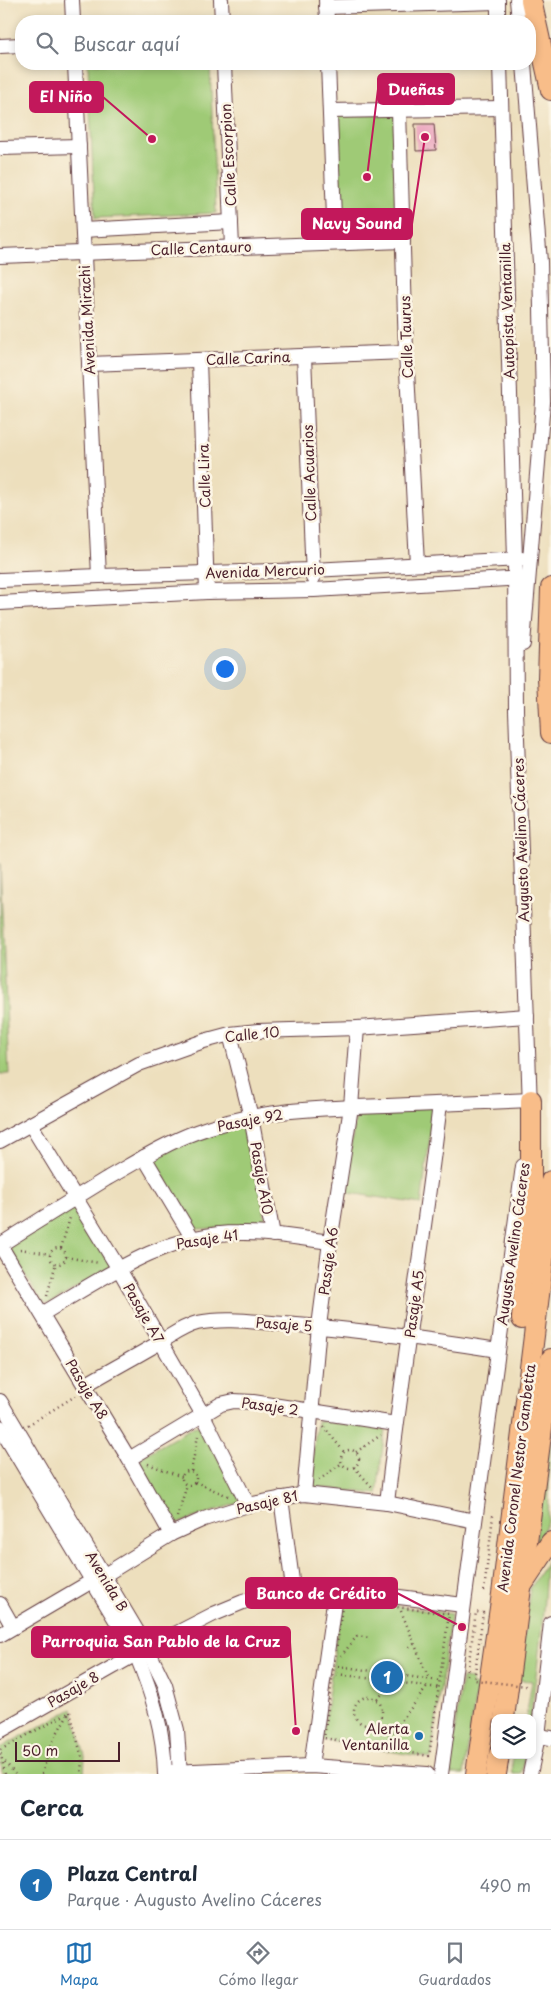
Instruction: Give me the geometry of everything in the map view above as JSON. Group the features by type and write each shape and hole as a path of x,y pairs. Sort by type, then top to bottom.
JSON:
{"highway":[{"path":"531,0 534,15"},
{"path":"536,22 551,90"},
{"path":"551,588 548,678 551,733"},
{"path":"521,1428 518,1367 526,1279 531,1100"},
{"name":"Avenida Coronel Nestor Gambetta","path":"476,1774 502,1594 521,1428 544,1255 551,1181"},
{"name":"Avenida Coronel Nestor Gambetta","path":"504,1714 551,1359"},
{"path":"520,1590 551,1542"},
{"path":"496,1774 498,1759"}],"street":[{"path":"72,0 73,15"},
{"path":"221,0 222,15"},
{"path":"517,0 518,15"},
{"path":"326,3 498,1 498,15"},
{"path":"0,46 15,45"},
{"name":"Avenida Mirachi","path":"75,70 99,576"},
{"name":"Calle Escorpion","path":"224,70 232,247"},
{"path":"328,70 335,243"},
{"name":"Autopista Ventanilla","path":"500,70 515,559"},
{"path":"525,70 545,245 543,402 530,559"},
{"path":"330,111 501,108"},
{"name":"Calle Taurus","path":"399,110 406,352 417,564"},
{"path":"0,148 79,146"},
{"path":"83,230 231,222"},
{"name":"Calle Centauro","path":"0,256 402,241"},
{"name":"Calle Carina","path":"89,364 406,352"},
{"name":"Calle Acuarios","path":"304,356 314,590"},
{"name":"Calle Lira","path":"199,360 207,592"},
{"name":"Augusto Avelino Cáceres","path":"441,1774 531,1100 516,710 515,559"},
{"name":"Avenida Mercurio","path":"0,580 313,570 530,559"},
{"name":"Augusto Avelino Cáceres","path":"516,710 530,559"},
{"path":"47,578 48,601"},
{"name":"Avenida Mercurio","path":"0,603 207,592 314,590 529,578"},
{"name":"Calle 10","path":"0,1141 139,1064 230,1034 258,1031 357,1028 527,1016"},
{"name":"Pasaje A6","path":"304,1494 319,1326 351,1107 357,1028"},
{"name":"Pasaje A10","path":"230,1034 251,1117 272,1234"},
{"name":"Pasaje 92","path":"0,1245 144,1157 198,1131 251,1117 351,1107 531,1100"},
{"name":"Pasaje A5","path":"387,1503 440,1104"},
{"name":"Pasaje A7","path":"31,1125 119,1269 248,1505"},
{"path":"144,1157 193,1239"},
{"name":"Pasaje 41","path":"42,1314 151,1252 176,1243 238,1233 272,1234 330,1242"},
{"name":"Pasaje A8","path":"0,1245 86,1387 136,1460 171,1534"},
{"name":"Pasaje 5","path":"86,1387 182,1328 198,1323 216,1321 233,1320 319,1326 410,1336 498,1350"},
{"name":"Avenida B","path":"0,1401 7,1430 141,1651 165,1685 177,1730 180,1773"},
{"name":"Pasaje 2","path":"136,1460 201,1422 221,1404 234,1401 253,1402 396,1424"},
{"name":"Pasaje 81","path":"0,1635 171,1534 204,1519 248,1505 304,1494 387,1503 475,1520"},
{"path":"281,1498 293,1588"},
{"name":"Pasaje 8","path":"0,1731 141,1651 214,1614 251,1599 293,1588 336,1589 463,1605"},
{"path":"311,1766 336,1589"},
{"path":"0,1604 13,1627"},
{"path":"530,1774 545,1737 551,1623"},
{"name":"Avenida B","path":"141,1651 161,1728 165,1773"},
{"path":"165,1773 260,1771 311,1766 427,1774"}],"path":[{"path":"61,1248 72,1211"},
{"path":"16,1248 24,1243"},
{"path":"16,1248 50,1254"},
{"path":"16,1248 21,1256"},
{"path":"50,1254 55,1249 61,1248"},
{"path":"56,1264 61,1263 66,1257 65,1251 61,1248"},
{"path":"50,1254 56,1264"},
{"path":"98,1256 103,1263"},
{"path":"66,1257 103,1263"},
{"path":"95,1268 103,1263"},
{"path":"47,1297 56,1264"},
{"path":"42,1289 47,1297"},
{"path":"47,1297 55,1292"},
{"path":"7,1430 86,1387"},
{"path":"191,1471 201,1422"},
{"path":"324,1427 344,1452"},
{"path":"356,1452 381,1435"},
{"path":"342,1464 341,1457 344,1452 352,1450 356,1452"},
{"path":"354,1467 359,1460 356,1452"},
{"path":"136,1460 182,1477"},
{"path":"342,1464 354,1467 375,1488 365,1488"},
{"path":"326,1483 315,1480 342,1464"},
{"path":"182,1477 187,1471 191,1471"},
{"path":"191,1471 196,1475 195,1482"},
{"path":"182,1477 182,1481 187,1485 195,1482 229,1497"},
{"path":"172,1517 178,1521 187,1485"},
{"path":"343,1600 449,1614 429,1756 324,1738 334,1666 343,1600"},
{"path":"399,1607 428,1679"},
{"path":"468,1675 476,1612 483,1613 474,1680 526,1686"},
{"path":"334,1666 357,1636 370,1638"},
{"path":"409,1647 414,1644"},
{"path":"377,1700 395,1682 398,1663"},
{"path":"334,1666 440,1681"},
{"path":"333,1673 439,1688"},
{"path":"380,1748 428,1686"},
{"path":"369,1696 377,1700 381,1705 381,1717 372,1725 360,1723 354,1714 356,1703 369,1696"},
{"path":"5,1774 0,1750 70,1712"},
{"path":"42,1774 51,1744 70,1712"},
{"path":"70,1712 82,1758 81,1774"},
{"path":"3,1759 15,1774"}],"green space":[{"path":"88,70 210,70 216,213 95,218"},
{"path":"399,114 403,241 335,238 330,116"},
{"path":"0,863 9,1074 0,1074"},
{"path":"434,1107 421,1204 343,1192 357,1110"},
{"path":"246,1121 267,1226 196,1229 154,1161 155,1153"},
{"path":"74,1206 111,1267 49,1304 42,1302 10,1250 12,1242"},
{"path":"551,1417 548,1520 535,1547"},
{"path":"317,1421 385,1429 377,1494 309,1486"},
{"path":"195,1426 201,1427 240,1497 238,1503 179,1523 171,1518 140,1462 141,1457"},
{"path":"546,1563 536,1679 531,1714 527,1714 532,1681 518,1680 530,1589"},
{"path":"342,1598 451,1614 431,1758 322,1740"},
{"path":"462,1678 472,1679 472,1685 477,1686 464,1774 449,1774"},
{"path":"72,1709 85,1756 84,1774 2,1774 0,1748"},
{"path":"512,1759 524,1759 521,1774 513,1774"}],"building":[{"path":"415,124 434,124 436,150 416,151"}],"place":[{"name":"Navy Sound","path":"425,137"},
{"name":"El Niño","path":"152,139"},
{"name":"Dueñas","path":"367,177"},
{"name":"Banco de Crédito","path":"462,1627"},
{"name":"Plaza Central","path":"387,1677"},
{"name":"Parroquia San Pablo de la Cruz","path":"296,1731"},
{"name":"Alerta Ventanilla","path":"419,1736"}]}
